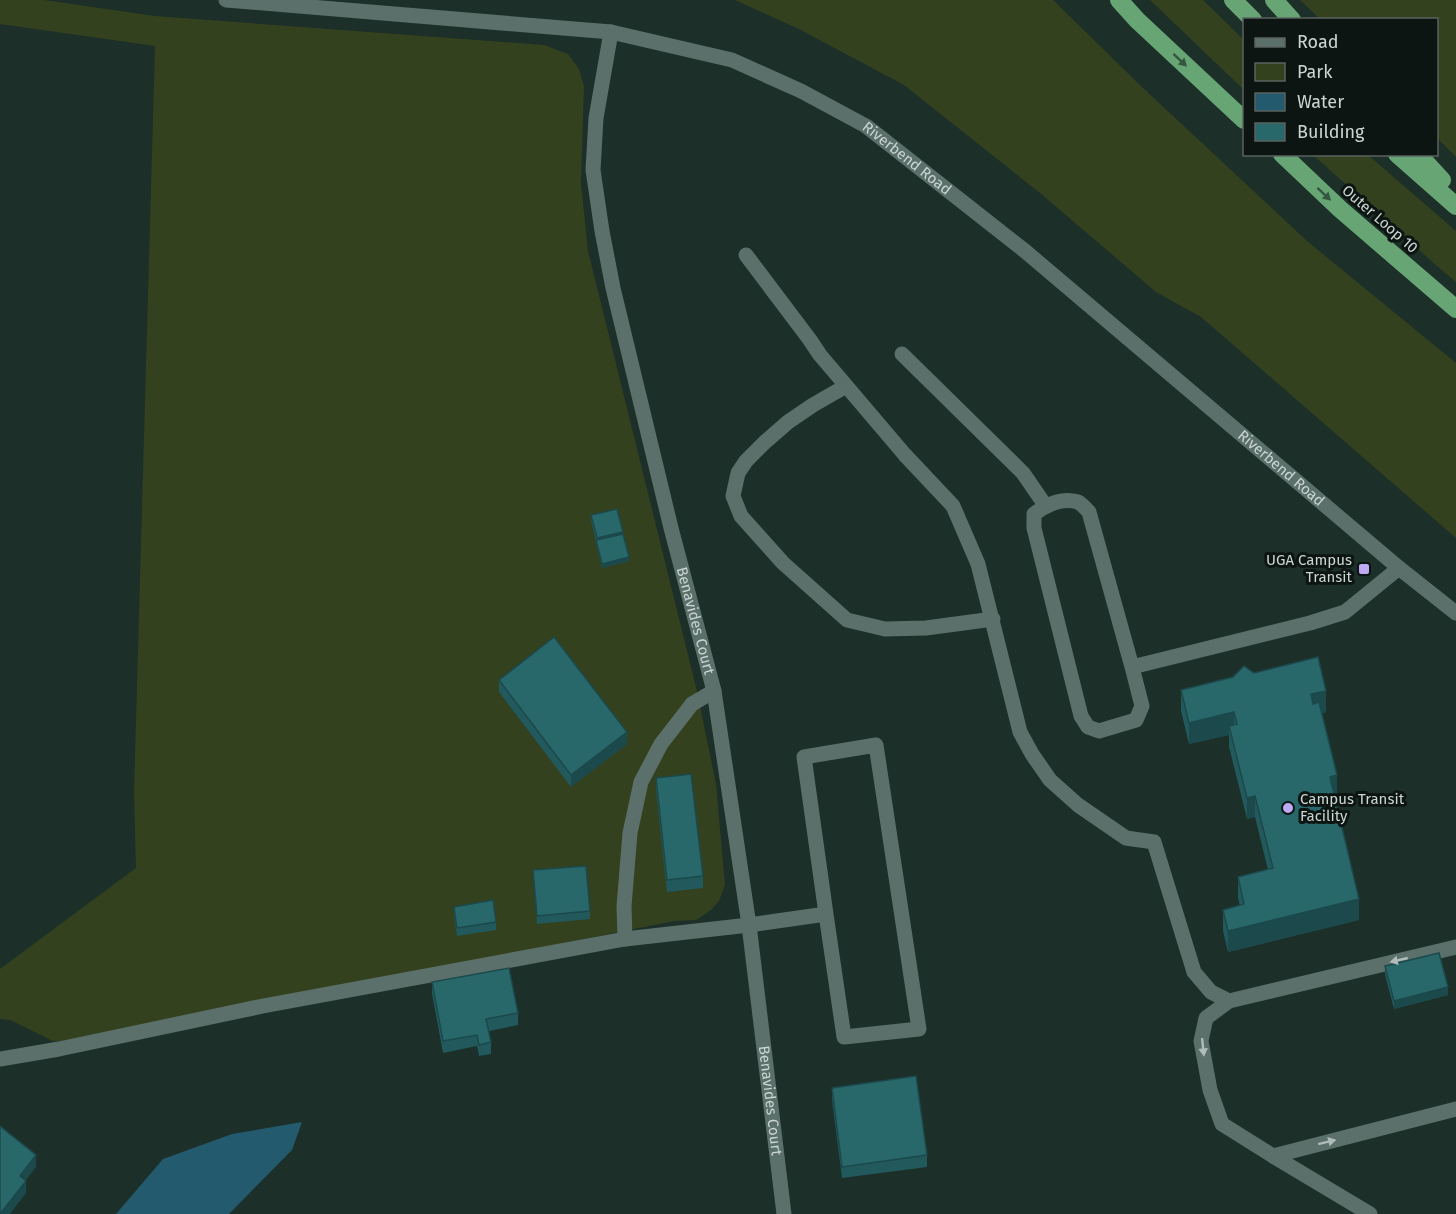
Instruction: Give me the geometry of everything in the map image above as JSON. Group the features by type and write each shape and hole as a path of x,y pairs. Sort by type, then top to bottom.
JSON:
{"highway":[{"path":"1119,0 1137,20 1243,118"},
{"path":"1233,0 1250,18"},
{"path":"1274,0 1290,18"},
{"name":"Outer Loop 10","path":"1283,156 1340,209 1456,309"},
{"path":"1399,156 1456,207"},
{"path":"1420,156 1456,195"}],"street":[{"name":"Riverbend Road","path":"226,0 611,32 732,60 801,91 866,126 1025,251 1398,568 1456,613"},
{"name":"Benavides Court","path":"611,32 596,118 592,170 613,288 670,528 714,691 748,925 784,1214"},
{"path":"746,255 820,355 905,455 953,506 978,564 1020,732 1032,754 1050,780 1078,806 1126,838 1154,842 1194,972 1211,993 1229,1001"},
{"path":"902,354 1023,473 1045,505"},
{"path":"846,386 788,422 746,461 738,473 733,496 741,516 783,563 847,620 885,629 927,628 993,619"},
{"path":"1068,501 1080,502 1089,512 1132,667 1142,706 1137,720 1099,730 1088,727 1081,716 1035,528 1034,514 1045,505 1068,501"},
{"path":"1132,667 1310,623 1345,612 1398,568"},
{"path":"625,939 624,906 630,833 640,782 661,744 692,704 714,691"},
{"path":"876,746 919,1029 844,1038 826,914 804,757 876,746"},
{"path":"0,1059 263,1006 625,939 826,914"},
{"path":"1370,1214 1222,1124 1210,1090 1201,1041 1206,1018 1229,1001 1456,947"},
{"path":"1273,1156 1456,1109"}],"green space":[{"path":"0,0 44,0 155,16 544,45 568,54 579,69 584,86 581,183 588,251 696,687 716,784 725,885 719,901 711,910 696,920 674,921 73,1041 53,1041 10,1020 0,1019 0,969 136,868 134,792 155,46 0,24"},
{"path":"735,0 1053,0 1143,88 1307,241 1456,363 1456,538 1201,317 1156,292 1040,193 904,85 799,29"},
{"path":"1150,0 1203,0 1243,39 1243,89"},
{"path":"1300,0 1456,0 1456,157 1438,139 1438,18 1319,18"},
{"path":"1314,156 1369,156 1456,231 1456,282"}],"water":[{"path":"302,1122 292,1150 229,1214 116,1214 163,1159 232,1134"}],"building":[{"path":"617,509 623,532 597,538 591,515"},
{"path":"623,534 629,557 602,564 596,540"},
{"path":"554,637 627,732 571,775 499,680"},
{"name":"Campus Transit Facility","path":"1318,657 1326,691 1311,694 1313,704 1319,702 1337,775 1330,777 1359,899 1228,931 1223,910 1244,904 1238,877 1273,868 1255,796 1247,798 1229,726 1237,724 1234,712 1189,723 1181,690 1233,677 1244,666 1254,673"},
{"path":"691,774 703,876 667,880 656,778"},
{"path":"586,866 590,911 537,916 533,870"},
{"path":"493,900 496,922 457,928 454,907"},
{"path":"1439,953 1448,987 1394,1001 1385,966"},
{"path":"509,968 518,1013 486,1019 491,1042 479,1045 477,1035 443,1041 432,982"},
{"path":"916,1076 927,1155 842,1167 832,1088"},
{"path":"0,1126 36,1155 20,1176 26,1181 0,1214"}],"place":[{"name":"UGA Campus Transit","path":"1364,569"},
{"name":"Campus Transit Facility","path":"1288,808"}]}
